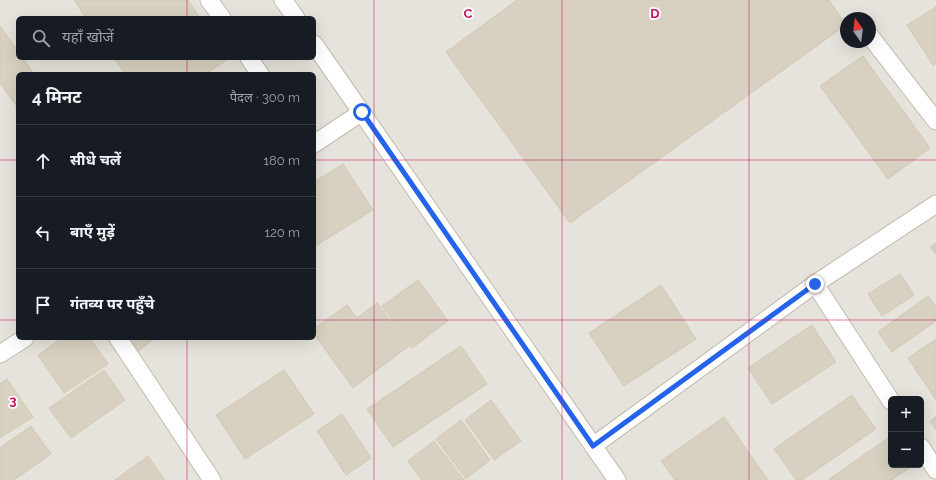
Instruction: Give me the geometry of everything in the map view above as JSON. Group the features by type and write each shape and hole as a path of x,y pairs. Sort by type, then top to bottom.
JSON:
{"street":[{"path":"209,0 221,16"},
{"path":"283,0 295,16"},
{"path":"876,44 936,122"},
{"path":"316,47 617,480"},
{"path":"250,60 259,72"},
{"path":"316,143 362,112"},
{"path":"593,446 815,284 936,204"},
{"path":"815,284 888,396"},
{"path":"0,354 22,340"},
{"path":"119,340 212,480"},
{"path":"924,452 936,470"}],"shaded area":[{"path":"0,0 936,0 936,480 0,480"}],"building":[{"path":"74,0 188,0 199,16 85,16"},
{"path":"517,0 829,0 840,16 840,29 570,223 446,52"},
{"path":"936,7 936,63 933,65 907,25"},
{"path":"0,26 16,48 16,60 24,60 33,72 16,72 16,105 0,83"},
{"path":"863,56 930,148 888,179 820,86"},
{"path":"115,60 227,60 209,72 124,72"},
{"path":"343,164 373,210 317,245 316,243 316,181"},
{"path":"936,243 936,254 930,247"},
{"path":"900,274 914,295 882,316 868,294"},
{"path":"418,280 448,321 412,348 382,306"},
{"path":"661,285 696,339 624,386 589,333"},
{"path":"928,296 936,307 936,321 892,352 878,332"},
{"path":"377,303 409,346 353,388 316,337 316,328 347,305 357,318"},
{"path":"812,325 836,362 772,404 748,368"},
{"path":"936,339 936,400 908,358"},
{"path":"59,340 91,340 108,364 64,393 38,355"},
{"path":"124,340 153,340 134,354"},
{"path":"461,346 487,384 393,447 367,409"},
{"path":"104,370 125,400 71,438 49,408"},
{"path":"284,370 314,414 245,459 216,415"},
{"path":"7,379 33,417 0,438 0,384"},
{"path":"852,395 876,429 802,480 796,480 774,449"},
{"path":"491,400 521,441 494,460 465,420"},
{"path":"342,414 371,458 346,475 317,431"},
{"path":"724,417 768,480 675,480 661,461"},
{"path":"936,417 936,430 930,421"},
{"path":"461,420 490,460 466,479 436,439"},
{"path":"31,426 51,454 14,480 0,480 0,448"},
{"path":"888,438 888,468 909,468 892,480 828,480"},
{"path":"434,441 464,480 422,480 408,461"},
{"path":"148,456 165,480 115,480"}],"route":[{"path":"362,112 593,446 815,284"}]}
